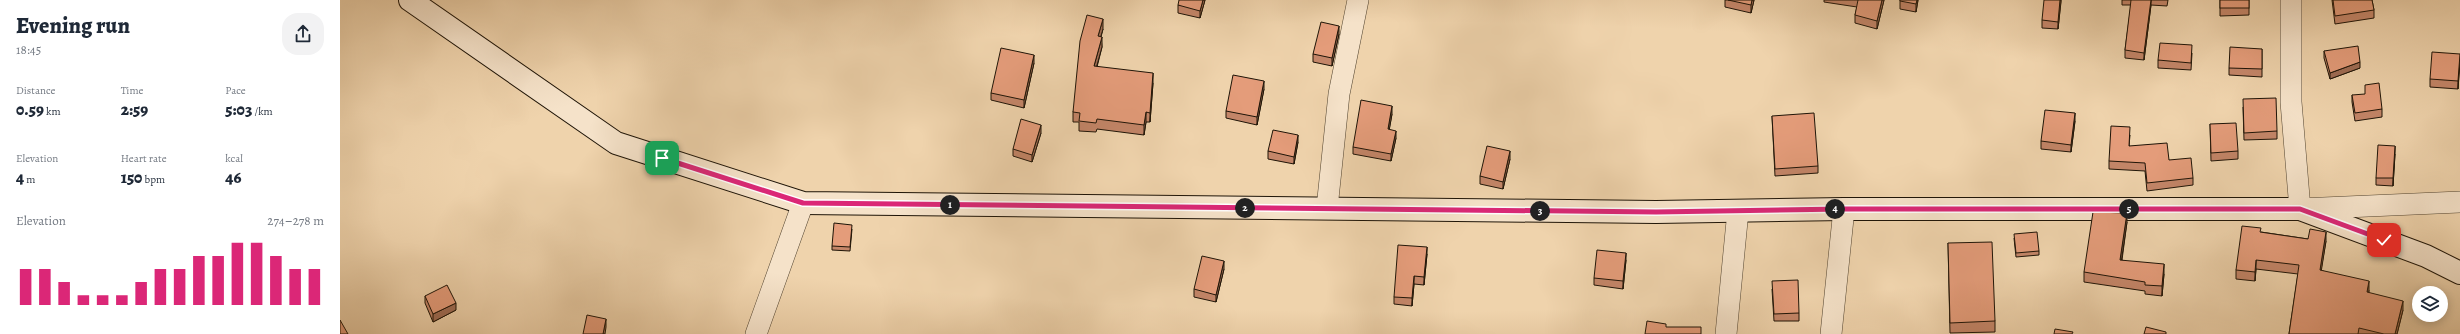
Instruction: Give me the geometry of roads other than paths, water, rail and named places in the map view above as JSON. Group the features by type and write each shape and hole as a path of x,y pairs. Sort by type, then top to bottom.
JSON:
{"street":[{"path":"410,0 616,143 803,203 1738,211 1844,209 2300,209 2460,202"},
{"path":"1327,208 1339,94 1358,0"},
{"path":"2291,0 2292,102 2300,209"},
{"path":"756,334 803,203"},
{"path":"1831,334 1844,209"},
{"path":"2300,209 2426,256 2460,273"},
{"path":"1726,334 1738,211"}]}
